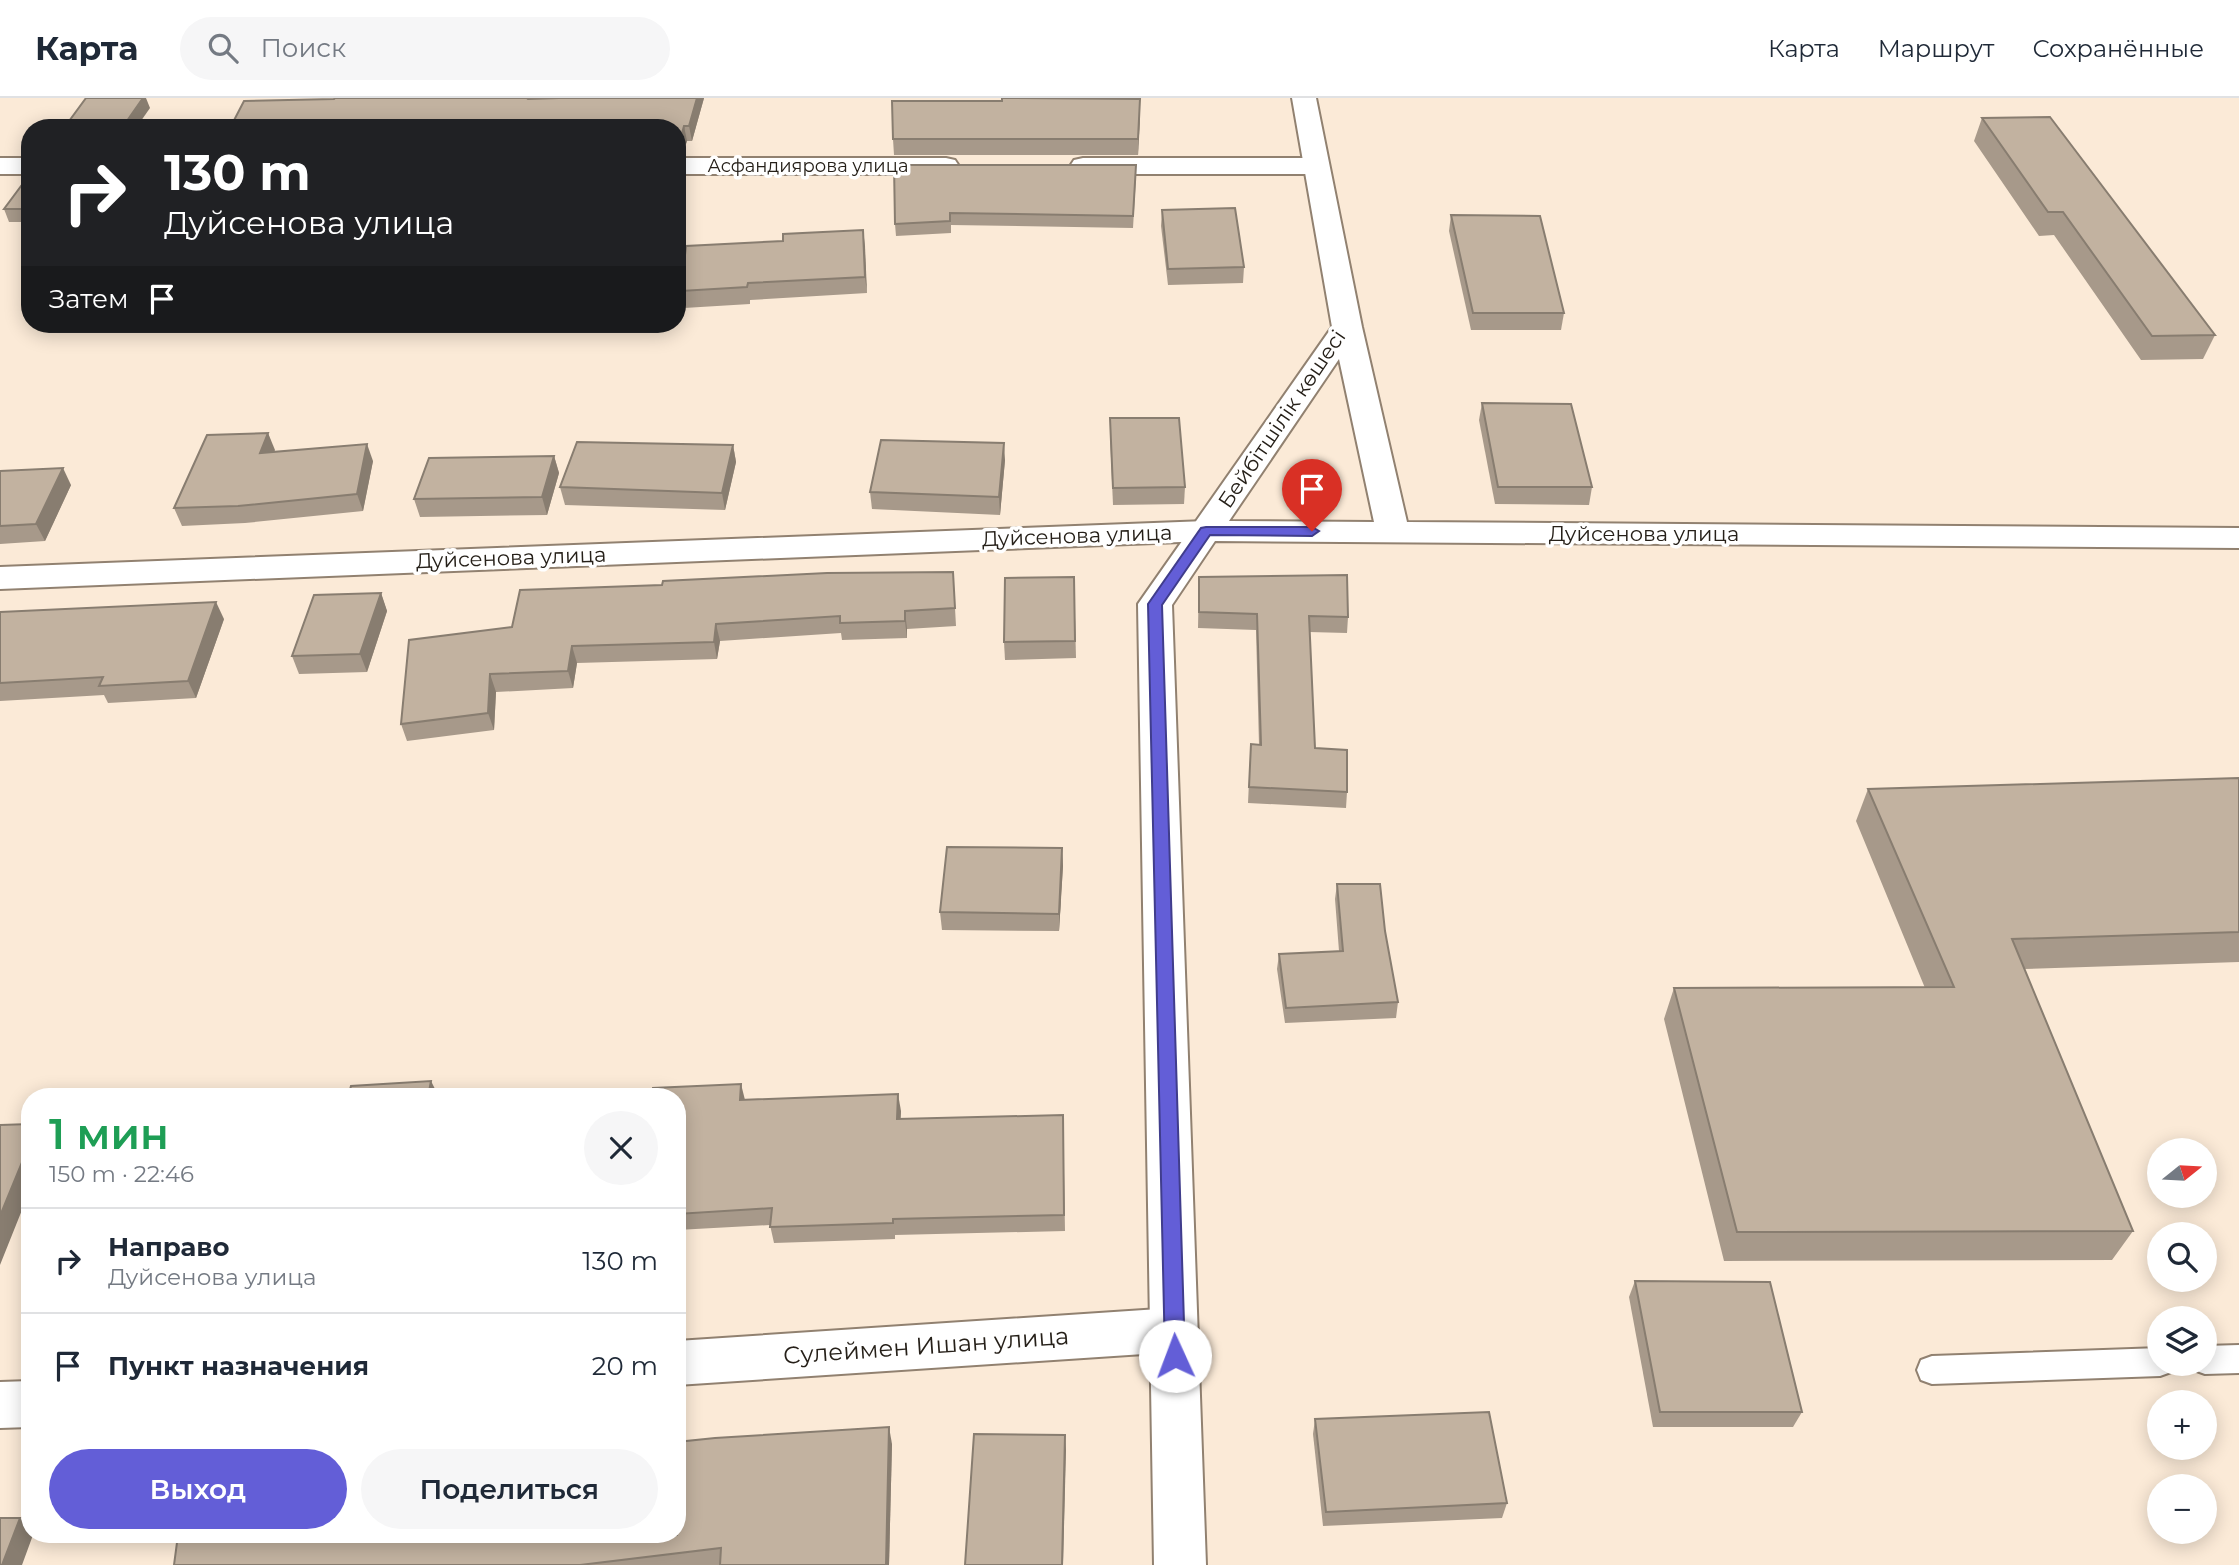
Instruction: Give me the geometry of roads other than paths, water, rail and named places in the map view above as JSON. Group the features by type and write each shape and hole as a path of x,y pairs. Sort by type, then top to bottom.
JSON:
{"street":[{"name":"Бейбітшілік көшесі","path":"1180,1565 1155,604 1347,327 1304,98"},
{"path":"0,166 21,166"},
{"name":"Асфандиярова улица","path":"686,166 969,166"},
{"path":"1052,166 1316,166"},
{"path":"1347,327 1393,532"},
{"name":"Дуйсенова улица","path":"0,579 1206,531 2239,538"},
{"name":"Сулеймен Ишан улица","path":"686,1362 1174,1330"},
{"path":"0,1405 21,1404"}],"lane":[{"path":"2217,1360 2239,1359"},
{"path":"1932,1370 2147,1362"}]}
